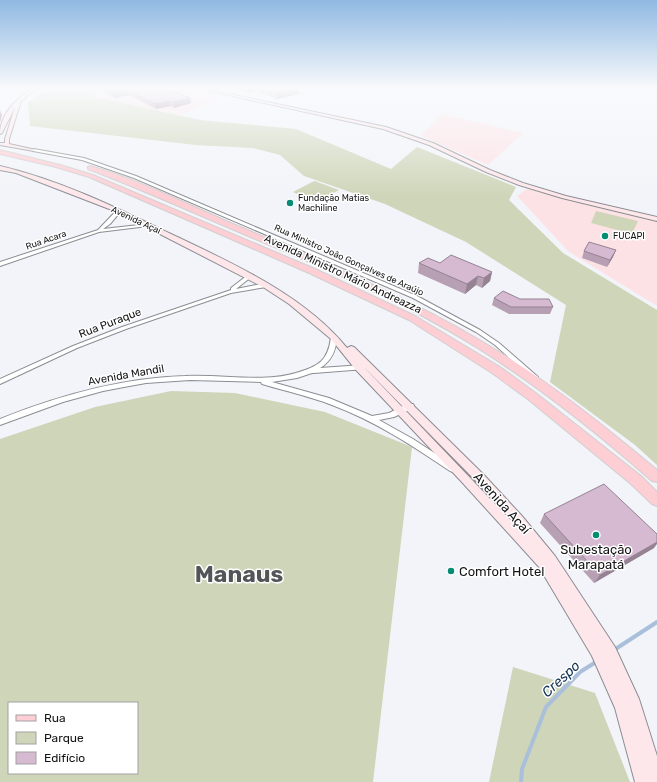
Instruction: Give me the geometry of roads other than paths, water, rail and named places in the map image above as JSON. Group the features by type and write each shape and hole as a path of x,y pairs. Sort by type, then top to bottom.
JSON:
{"main road":[{"name":"Avenida Ministro Mário Andreazza","path":"0,147 32,151 124,180 324,266 418,310 509,363 548,390 619,445 657,477"},
{"path":"11,154 32,151"},
{"name":"Avenida Ministro Mário Andreazza","path":"0,152 91,176 312,271 412,318 496,370 533,397 636,480 657,500"},
{"path":"158,205 169,199"}],"street":[{"path":"7,145 12,124"},
{"path":"366,124 391,130 431,144 488,171 521,184 564,197 657,219"},
{"path":"0,132 10,132"},
{"name":"Avenida Ministro Mário Andreazza","path":"0,144 32,151"},
{"name":"Rua Ministro João Gonçalves de Araújo","path":"32,151 83,159 135,177 415,297 460,320 496,344 526,368 548,390"},
{"name":"Avenida Açaí","path":"0,168 47,182 119,211 191,246 266,285 292,302 334,337 405,409 502,501 551,560 610,652 634,704 657,782"},
{"name":"Rua Acara","path":"98,231 119,211"},
{"name":"Rua Acara","path":"0,264 98,231 148,225"},
{"name":"Rua Puraque","path":"230,292 249,276"},
{"name":"Avenida Açaí","path":"266,285 280,290 296,300 337,335 363,367"},
{"name":"Rua Puraque","path":"0,382 75,347 124,328 230,292 266,285"},
{"name":"Avenida Mandil","path":"0,422 69,397 122,385 167,379 213,378 260,381 287,378 309,371 324,364 332,352 334,337"},
{"path":"309,371 363,367"},
{"name":"Avenida Mandil","path":"260,381 334,402 372,419 410,441 464,477"},
{"path":"372,419 405,409"},
{"name":"Avenida Açaí","path":"405,409 464,477 543,563 597,651 622,707 643,782"}],"waterway":[{"name":"Crespo","path":"614,650 657,622"},
{"name":"Crespo","path":"521,782 522,769 546,707 580,672 596,662"}],"place":[{"name":"Fundação Matias Machiline","path":"290,203"},
{"name":"FUCAPI","path":"605,236"},
{"name":"Subestação Marapatá","path":"596,535"},
{"name":"Comfort Hotel","path":"451,571"}],"district":[{"name":"Manaus","path":"239,574"}]}
